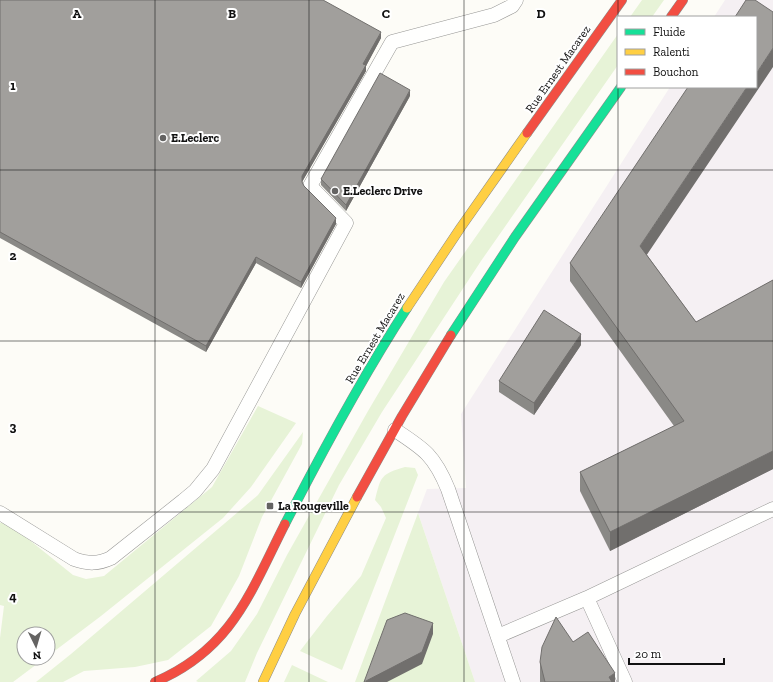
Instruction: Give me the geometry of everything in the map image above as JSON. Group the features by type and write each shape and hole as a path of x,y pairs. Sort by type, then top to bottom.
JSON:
{"main road":[{"name":"Rue Ernest Macarez","path":"155,682 166,678 204,652 216,642 235,619 252,590 338,424 386,342 451,241 622,0"},
{"path":"672,16 683,0"},
{"path":"263,682 283,639 355,501 432,368 481,288 620,88"}],"lane":[{"path":"0,513 74,559 85,563 95,564 111,558 195,491 213,469 346,223 310,186 392,42 494,16 512,6 516,0"},
{"path":"395,430 425,451 442,473 514,682"},
{"path":"498,636 586,598 773,509"},
{"path":"586,598 625,682"}],"shaded area":[{"path":"725,0 773,0 773,682 475,682 418,513 427,489 466,488 461,414 669,88 757,88 757,16 715,16"}],"green space":[{"path":"642,0 664,0 653,16 631,16"},
{"path":"617,35 617,66 481,261 382,412 339,485 257,653 245,682 196,681 231,651 257,614 287,555 368,411 444,282"},
{"path":"258,406 296,423 251,487 223,518 101,616 56,650 56,626 16,626 16,666 34,666 13,682 0,682 0,638 4,606 0,605 0,523 7,522 73,575 86,579 104,576 212,487"},
{"path":"303,432 302,444 262,517 239,576 211,626 168,660 135,667 84,671 63,682 36,682 71,654 258,495"},
{"path":"405,467 415,468 418,475 342,670 300,651 361,576 386,518 381,507 375,500 381,481 387,474"},
{"path":"418,513 475,682 355,682"},
{"path":"292,665 328,682 284,682"}],"building":[{"name":"E.Leclerc","path":"0,0 323,0 381,32 363,64 366,65 302,176 304,186 336,218 301,282 256,257 206,346 0,232"},
{"path":"746,0 755,0 773,12 773,48 757,72 757,16 736,16"},
{"path":"380,73 410,90 346,205 321,179"},
{"path":"687,88 746,88 640,246 696,322 773,280 773,451 610,532 580,472 684,421 570,263"},
{"path":"544,310 581,334 534,403 499,381"},
{"path":"405,613 433,623 422,652 364,682 387,620"},
{"path":"556,617 573,642 588,632 615,673 609,677 612,682 545,682 540,662 542,647"}],"traffic: fast":[{"path":"451,335 515,237 620,88"},
{"path":"285,524 343,414 374,360 407,308"}],"traffic: slow":[{"path":"407,308 461,227 527,133"},
{"path":"263,682 295,614 357,497"}],"traffic: jam":[{"path":"527,133 622,0"},
{"path":"672,16 683,0"},
{"path":"357,497 402,416 451,335"},
{"path":"155,682 181,669 203,653 221,636 249,596 285,524"}],"place":[{"name":"E.Leclerc","path":"163,138"},
{"name":"E.Leclerc Drive","path":"335,191"},
{"name":"La Rougeville","path":"270,506"}]}
